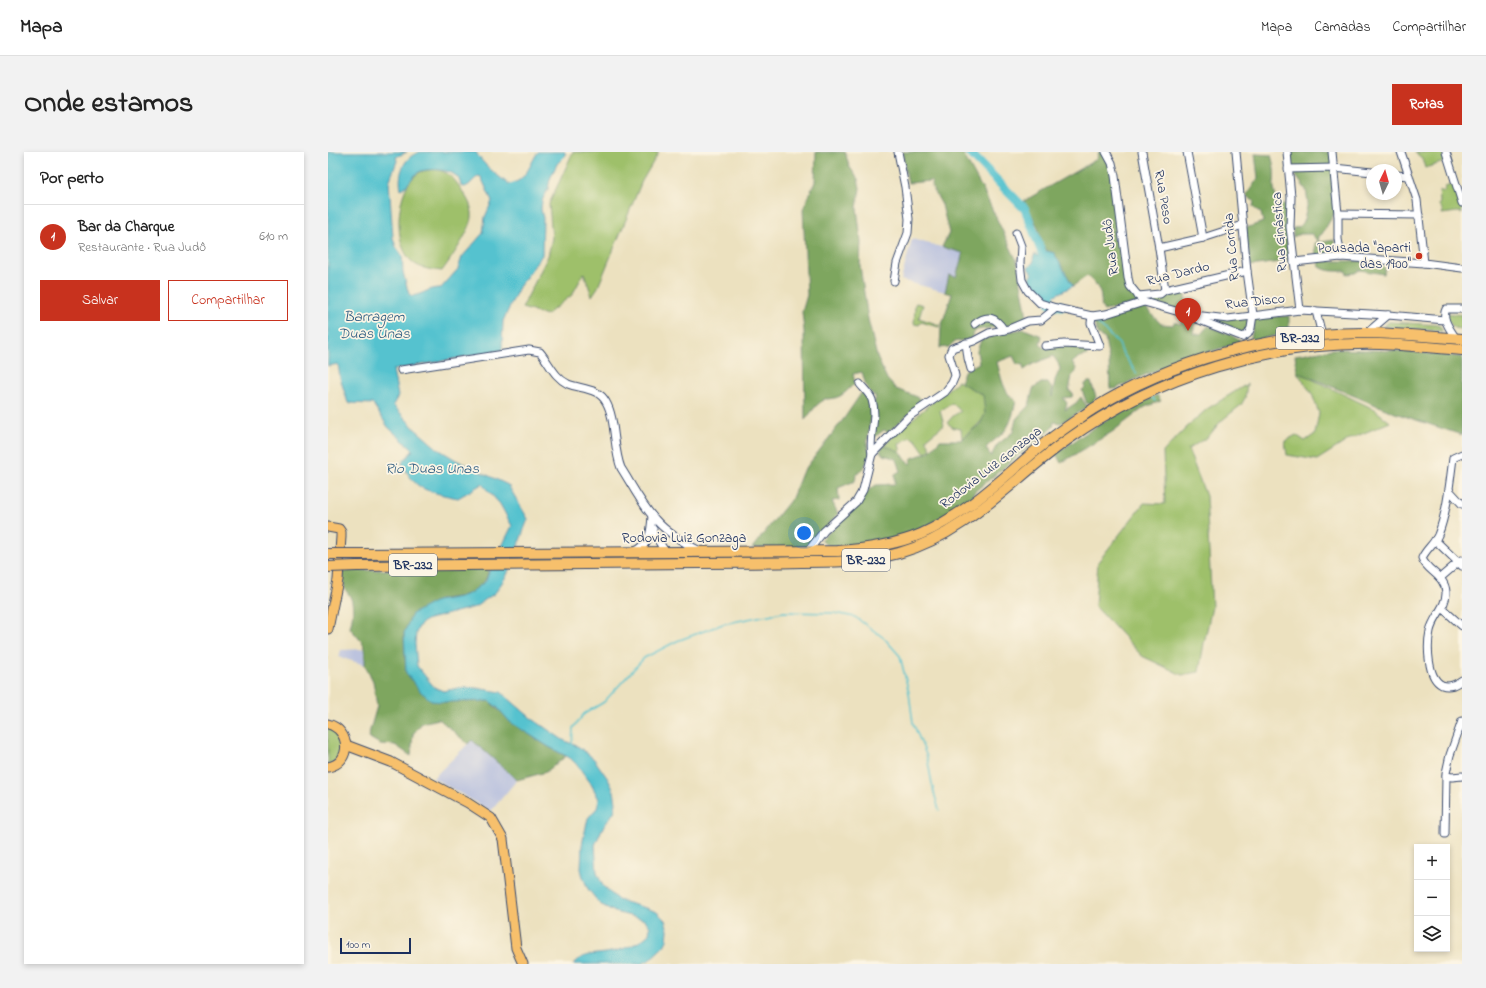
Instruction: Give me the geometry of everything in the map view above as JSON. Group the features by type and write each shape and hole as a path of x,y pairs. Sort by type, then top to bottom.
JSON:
{"highway":[{"name":"Rodovia Luiz Gonzaga","path":"328,567 470,559 524,553 838,552 890,544 921,534 960,513 1047,442 1092,410 1145,381 1191,363 1245,348 1322,335 1367,333 1459,339"},
{"name":"Rodovia Luiz Gonzaga","path":"328,554 470,559 524,565 822,563 872,560 925,545 953,530 977,514 1036,464 1094,422 1120,406 1203,371 1248,358 1320,346 1380,344 1462,350"}],"main road":[{"path":"328,527 338,528 341,532 338,580 328,629"},
{"path":"328,724 338,727 345,738 346,745 342,759 334,765 328,767"},
{"path":"346,745 391,762 468,803 491,818 503,839 516,948 522,964"}],"street":[{"path":"894,281 908,233 909,219 906,192 898,152"},
{"name":"Rua Judô","path":"1106,152 1112,164 1115,176 1130,286 1144,302 1190,315 1243,337"},
{"name":"Rua Peso","path":"1142,152 1165,290"},
{"path":"1187,152 1203,238"},
{"name":"Rua Corrida","path":"1236,152 1253,322 1250,331 1243,337"},
{"name":"Rua Ginástica","path":"1287,152 1291,197 1290,226 1300,310"},
{"path":"1332,152 1338,214 1338,239 1341,257"},
{"path":"1401,152 1417,200 1424,263"},
{"path":"1446,152 1462,203"},
{"path":"1288,169 1334,168 1366,171"},
{"path":"1402,175 1409,176"},
{"path":"1338,214 1419,215"},
{"name":"Rua Peso","path":"1159,248 1203,238 1243,225"},
{"path":"1016,233 1021,246 1020,263 1022,280 1028,291 1040,303 1092,316 1106,314 1144,302"},
{"path":"1294,262 1341,257 1424,263 1462,268"},
{"name":"Rua Dardo","path":"1138,296 1160,294 1165,290 1247,271"},
{"path":"872,454 908,417 949,388 955,376 950,359 950,351 955,346 974,341 989,333 1009,329 1028,321 1041,320 1056,308"},
{"path":"1459,339 1445,320 1446,309 1462,309"},
{"name":"Rua Disco","path":"1190,315 1228,319 1300,310 1445,320"},
{"path":"1316,311 1322,335"},
{"path":"1367,333 1388,315"},
{"path":"1045,346 1064,344 1100,346 1091,323 1092,316"},
{"path":"975,324 984,318 993,318 1002,326 1004,330"},
{"path":"1243,337 1245,348"},
{"path":"966,343 971,368"},
{"path":"401,370 529,350 540,352 555,375 569,384 598,392 604,397 610,414 617,459 621,468 652,516 668,532 702,552"},
{"path":"808,551 824,531 856,502 863,490 872,454 870,440 874,413 872,398 860,384"},
{"path":"1462,454 1453,458 1449,490 1440,527 1435,540 1422,558 1440,578 1446,592 1442,608 1430,631 1429,654 1432,673 1439,683 1445,686 1451,686 1462,680"},
{"path":"1449,490 1462,504"},
{"path":"632,553 641,549 647,542 651,530 652,516"},
{"path":"651,530 658,522"},
{"path":"651,530 657,536 661,547 667,553"},
{"path":"1435,540 1461,562 1440,578"},
{"path":"1442,608 1462,626"},
{"path":"1445,834 1446,774 1450,754 1462,721"},
{"path":"1446,774 1452,777 1462,776"}],"shaded area":[{"path":"912,239 963,253 956,277 949,275 945,292 901,280"},
{"path":"365,649 365,665 339,657 341,650"},
{"path":"472,740 517,780 491,811 433,778"}],"green space":[{"path":"573,152 659,152 642,181 598,287 592,296 584,273 572,295 546,315 522,308 548,256 552,238 549,204"},
{"path":"816,152 845,152 849,166 858,179 860,188 857,208 861,242 860,266 868,319 877,357 887,379 896,389 915,396 923,402 888,432 884,430 872,439 874,403 876,397 868,390 862,372 853,374 855,383 844,393 838,397 824,399 816,406 805,420 804,331 802,312 807,295 803,209 815,182"},
{"path":"902,152 962,152 983,190 1017,261 1028,322 976,330 970,339 954,342 949,347 940,348 941,327 952,294 945,292 949,275 956,277 963,253 942,247 949,233 942,205 932,187 932,181 908,183"},
{"path":"1105,152 1112,165 1128,286 1140,302 1104,311 1101,295 1097,286 1087,276 1073,286 1054,253 1047,251 1042,244 1038,227 1024,201 1097,159 1098,153"},
{"path":"1288,152 1332,152 1337,209 1322,234 1319,236 1318,242 1312,234 1300,234 1293,237 1293,228 1299,227 1304,220 1308,202 1306,190 1289,166"},
{"path":"1414,152 1443,152 1444,162 1425,168 1422,158"},
{"path":"1255,154 1271,155 1274,169 1274,188 1277,202 1287,205 1287,261 1250,266 1246,228 1263,222 1261,213 1253,207 1254,201 1246,196 1258,178"},
{"path":"435,169 447,173 455,181 469,202 472,213 471,223 464,237 442,271 432,270 415,264 407,256 402,245 399,232 401,203 405,190 412,179 420,172"},
{"path":"1454,184 1462,213 1457,212 1442,214 1443,211 1439,205 1439,190 1444,192 1445,187"},
{"path":"1334,240 1336,255 1316,257 1315,243"},
{"path":"1318,261 1377,261 1378,265 1382,265 1385,268 1384,274 1360,270 1355,273 1347,274 1346,271 1332,271 1323,269 1320,267"},
{"path":"1184,292 1189,313 1145,301"},
{"path":"916,303 923,305 919,318 939,325 939,327 921,322 919,325 914,324"},
{"path":"1142,304 1161,324 1173,325 1174,322 1181,324 1182,316 1196,320 1193,334 1201,334 1208,326 1231,335 1240,341 1237,344 1171,364 1115,389 1110,388 1109,361 1105,339 1098,335 1093,320"},
{"path":"1446,313 1462,315 1462,329 1454,328 1446,318"},
{"path":"1289,316 1289,333 1254,340 1252,339 1251,337 1255,320 1258,317"},
{"path":"1197,317 1249,317 1249,328 1241,333"},
{"path":"1389,322 1438,325 1441,327 1442,331 1383,326"},
{"path":"1024,329 1042,336 1040,344 1044,348 1061,346 1086,348 1087,355 1079,357 1072,363 1076,368 1076,372 1072,375 1069,391 1073,393 1072,397 1063,398 1067,403 1065,410 1076,403 1081,397 1087,407 1061,423 1054,422 1053,427 974,492 973,497 926,526 903,536 855,545 837,547 828,545 821,540 852,511 860,502 865,493 876,485 895,484 895,474 900,471 898,463 895,459 883,455 880,451 883,446 898,451 910,464 912,458 929,452 940,440 961,440 980,424 985,414 983,395 961,383 964,371 979,363 977,351 981,340 1001,333","holes":["1013,356 1017,364 1023,365 1024,370 1033,364 1053,356 1060,369 1055,380 1052,397 1052,389 1048,383 1041,383 1033,389 1029,405 1016,419 1013,432 997,445 991,456 986,448 1007,428 1011,420 1016,401 1005,389 997,362"]},
{"path":"1333,349 1401,351 1462,357 1462,435 1395,413 1297,372 1295,355"},
{"path":"1297,372 1374,409 1390,422 1350,439 1317,460 1287,455 1285,441 1296,435 1305,441 1315,434 1319,413 1312,394"},
{"path":"958,381 984,395 985,408 985,415 981,421 962,439 961,429 954,428 947,423 953,416 961,411 952,403 940,411 944,425 926,439 931,449 925,453 916,440 910,437 899,444 901,453 883,446 904,426"},
{"path":"1088,382 1091,382 1096,397 1092,403 1087,404 1082,390"},
{"path":"1247,384 1245,398 1241,405 1221,421 1208,437 1188,449 1206,496 1212,607 1199,672 1182,675 1142,656 1095,606 1098,562 1144,503 1165,504 1163,452 1207,409"},
{"path":"862,392 873,404 867,444 870,453 865,466 856,476 855,481 838,488 839,500 832,501 838,514 807,548 752,548 792,498 802,473 845,417"},
{"path":"1157,395 1161,401 1145,407 1112,432 1061,463 1056,454 1113,416"},
{"path":"488,567 486,578 479,587 463,596 437,601 404,633 406,673 444,702 489,701 525,732 566,756 546,772 517,780 472,740 468,744 439,719 422,723 413,734 411,756 395,745 380,744 368,737 377,706 373,681 365,665 365,649 362,642 350,628 353,608 351,598 345,590 342,571"},
{"path":"328,726 343,739 340,759 328,765"}],"water":[{"name":"Barragem Duas Unas","path":"328,152 407,152 396,157 397,161 389,182 393,238 396,247 402,255 403,272 409,294 412,296 432,289 441,288 458,269 462,257 483,233 485,217 492,201 481,177 477,177 465,187 461,186 455,175 443,170 427,170 419,172 404,188 401,189 401,172 409,158 420,152 476,152 495,174 509,184 520,180 524,176 538,152 565,152 565,156 557,164 542,201 542,255 519,287 503,321 502,350 393,370 398,396 393,405 415,429 438,449 456,460 508,485 528,519 507,575 495,593 475,607 426,620 419,626 416,633 415,644 417,666 434,687 443,691 459,688 476,688 501,692 531,718 563,740 579,747 594,759 608,779 614,791 616,803 614,812 602,829 595,845 597,873 603,886 618,900 657,912 665,920 668,930 667,940 664,946 648,961 640,964 574,964 577,960 585,956 612,952 635,944 649,934 650,927 646,921 642,919 615,912 600,904 588,889 581,869 582,845 588,818 597,808 599,799 590,782 577,765 570,758 549,747 510,722 497,707 489,701 432,701 421,692 406,673 404,633 412,614 436,601 460,597 470,593 486,581 512,526 500,504 482,484 458,498 432,492 416,484 402,463 413,450 388,427 373,404 348,403 340,378 338,364 328,366"},
{"path":"1047,251 1054,253 1073,286 1051,297 1044,296 1036,287 1032,287 1029,278 1032,274 1028,268 1034,261 1033,258 1035,254 1038,256"}],"waterway":[{"path":"969,152 1025,209 1047,266"},
{"path":"1051,286 1050,304 1061,306"},
{"path":"1095,321 1119,344 1122,352 1137,374"},
{"path":"1152,397 1155,401"},
{"path":"572,746 573,728 584,714 604,702 644,658 677,641 723,624 783,612 834,613 855,617 884,638 900,656 909,693 913,723 927,757 933,789 939,810"}],"place":[{"name":"Pousada \"aparti das 19:00\"","path":"1419,256"},
{"name":"Bar da Charque","path":"1188,331"}],"water label":[{"name":"Rio Duas Unas","path":"432,469"}]}
